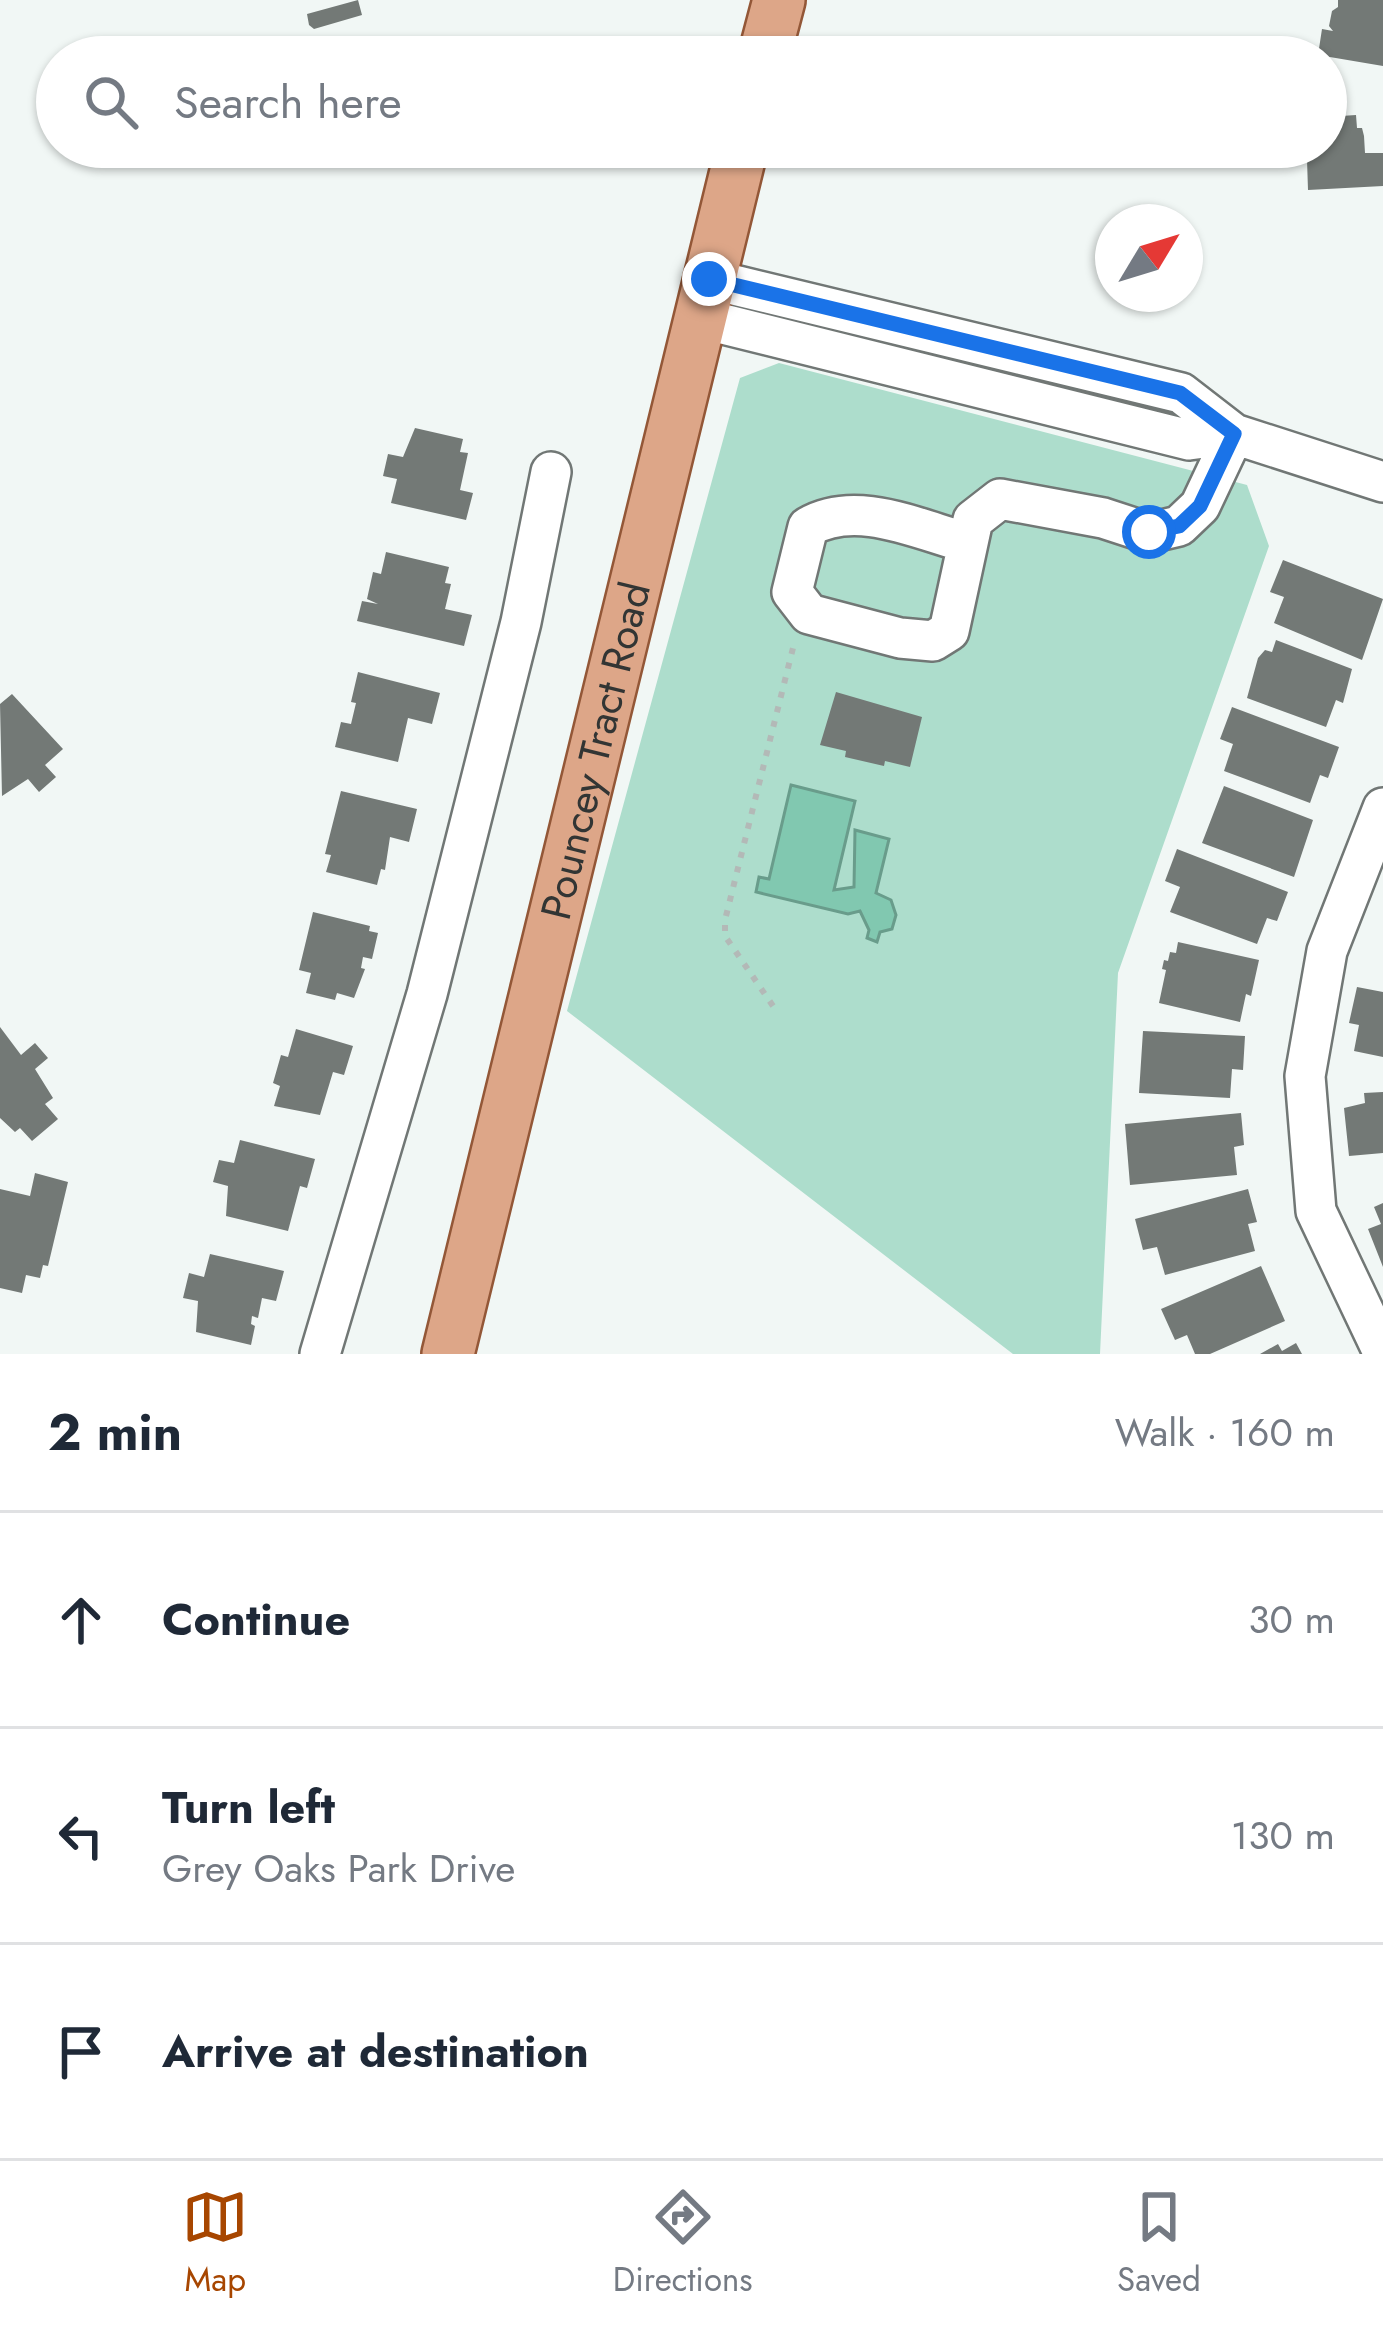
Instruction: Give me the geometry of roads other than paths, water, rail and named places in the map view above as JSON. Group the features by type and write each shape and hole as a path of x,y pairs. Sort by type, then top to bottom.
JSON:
{"main road":[{"path":"769,36 778,0"},
{"name":"Pouncey Tract Road","path":"448,1354 737,168"}],"street":[{"path":"704,298 1190,440 1234,434 1383,482"},
{"path":"968,542 851,513 829,515 808,527 792,592 809,614 887,635 933,640 949,631 974,520 1000,499 1103,518 1149,532 1179,526 1200,506 1234,434"},
{"path":"320,1354 427,994 521,622 551,472"},
{"path":"1383,808 1328,951 1305,1076 1316,1210 1383,1352"}]}
